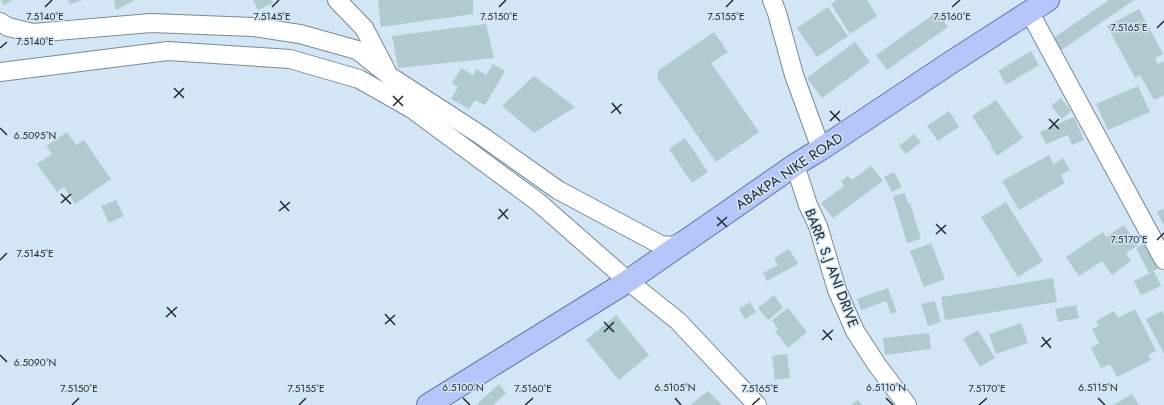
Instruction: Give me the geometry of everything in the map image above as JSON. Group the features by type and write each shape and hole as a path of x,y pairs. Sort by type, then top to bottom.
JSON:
{"main road":[{"name":"ABAKPA NIKE ROAD","path":"428,405 628,281 795,165 1048,0"}],"street":[{"path":"337,0 364,28 391,77"},
{"path":"0,22 8,27 33,33 151,23 253,28 300,34 357,50 391,77 482,136 558,190 661,245 673,246 821,148 794,75 777,12 772,0"},
{"path":"1030,13 1164,260"},
{"path":"0,72 168,50 290,59 359,79 412,109 538,202 628,281 678,321 757,405"},
{"name":"BARR. S.J ANI DRIVE","path":"795,165 808,204 818,226 838,290 855,332 877,365 907,405"}],"building":[{"path":"1,0 12,0 4,5"},
{"path":"68,0 83,0 70,4"},
{"path":"114,0 135,0 116,10"},
{"path":"253,0 271,0 273,3 258,10"},
{"path":"378,0 473,0 473,14 381,27"},
{"path":"837,0 867,0 877,16 850,34 831,4"},
{"path":"1109,0 1134,0 1060,51 1052,39"},
{"path":"828,7 848,36 817,57 797,28"},
{"path":"1139,9 1163,54 1155,58 1158,64 1164,61 1164,95 1154,100 1140,75 1135,78 1107,26"},
{"path":"937,12 948,27 887,70 876,55"},
{"path":"486,24 494,58 398,68 392,36"},
{"path":"714,32 728,52 711,63 759,132 716,162 657,78 659,70"},
{"path":"855,42 870,62 822,98 807,78"},
{"path":"1031,51 1039,65 1006,85 998,71"},
{"path":"493,64 505,71 485,105 475,100 469,109 451,99 458,87 452,83 461,68 473,75 476,69 486,75"},
{"path":"534,76 575,107 534,133 502,106"},
{"path":"1138,86 1150,112 1108,130 1096,104"},
{"path":"1061,98 1071,111 1062,119 1051,106"},
{"path":"996,100 1023,138 997,156 990,146 992,145 972,116"},
{"path":"949,111 959,127 938,141 927,126"},
{"path":"1074,117 1084,140 1072,145 1068,135 1046,144 1040,132"},
{"path":"67,132 76,145 84,140 111,179 75,204 64,187 57,192 37,164 52,154 46,146"},
{"path":"914,134 921,142 906,154 899,146"},
{"path":"685,138 708,172 692,183 669,149"},
{"path":"1049,155 1054,164 1063,158 1070,170 1061,175 1065,183 1019,210 1002,181"},
{"path":"871,166 883,181 833,218 821,203 844,186 841,181 848,176 852,180"},
{"path":"894,172 902,187 892,192 884,177"},
{"path":"905,193 908,204 910,203 921,239 907,243 893,196"},
{"path":"116,200 124,216 109,223 101,206"},
{"path":"1006,202 1043,261 1018,277 981,217"},
{"path":"1164,208 1164,226 1157,212"},
{"path":"1124,225 1138,245 1126,253 1131,261 1112,275 1102,261 1079,276 1066,257 1103,232 1106,237"},
{"path":"1146,242 1159,268 1149,273 1136,248"},
{"path":"931,243 945,279 924,287 910,251"},
{"path":"789,249 798,264 767,281 763,273 778,265 774,258"},
{"path":"1154,271 1161,286 1141,295 1134,281"},
{"path":"1053,278 1057,302 945,320 941,297"},
{"path":"888,288 897,312 891,314 886,301 861,310 857,299"},
{"path":"774,295 783,308 768,320 758,308"},
{"path":"935,301 941,322 928,326 921,304"},
{"path":"750,302 756,312 745,319 739,309"},
{"path":"1076,305 1079,318 1058,322 1055,309"},
{"path":"788,308 807,332 788,348 775,331 778,329 772,320"},
{"path":"1135,309 1156,351 1148,355 1151,360 1117,377 1110,364 1101,368 1091,348 1099,343 1092,329 1099,326 1096,321 1114,311 1118,318"},
{"path":"1162,311 1164,315 1164,354 1146,319"},
{"path":"616,315 649,355 619,380 586,340"},
{"path":"1021,323 1028,343 996,354 989,334"},
{"path":"978,330 995,358 980,367 963,339"},
{"path":"929,333 931,349 885,355 883,338"},
{"path":"787,354 790,378 775,380 772,356"},
{"path":"499,384 506,393 493,405 477,404"},
{"path":"708,391 722,405 690,405"},
{"path":"1132,394 1139,405 1113,405"},
{"path":"858,400 862,405 851,405"}]}
